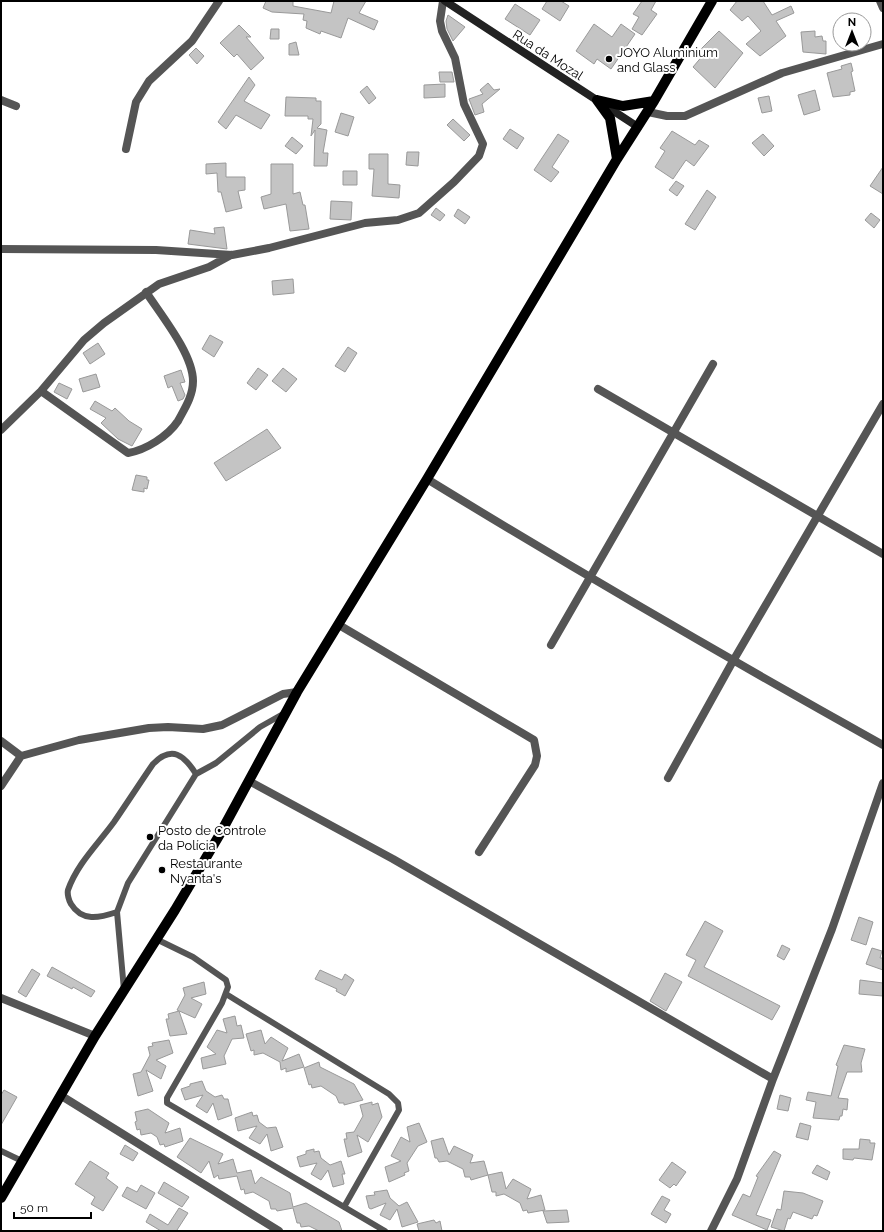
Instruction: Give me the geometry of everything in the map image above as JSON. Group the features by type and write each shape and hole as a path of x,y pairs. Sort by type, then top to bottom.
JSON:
{"main road":[{"name":"Rua da Mozal","path":"444,1 638,127"},
{"path":"1,1198 60,1094 220,834 297,692 427,479 617,159 648,112 712,1"},
{"path":"597,100 623,106 654,101"},
{"path":"597,100 610,118 617,159"}],"street":[{"path":"126,149 130,124 136,102 149,81 192,41 219,1"},
{"path":"1,249 156,250 232,255 269,248 365,223 410,217 419,213 479,156 484,144 464,104 455,58 442,31 440,21 444,1"},
{"path":"880,1 883,8"},
{"path":"648,112 667,116 684,116 782,74 883,44"},
{"path":"1,100 16,106"},
{"path":"1,430 41,391 84,340 146,292 159,284 209,267 232,255"},
{"path":"41,391 128,453 135,452 164,436 173,428 187,405 192,388 192,371 183,349 146,292"},
{"path":"551,645 713,364"},
{"path":"598,389 883,554"},
{"path":"668,778 733,661 883,404"},
{"path":"427,479 590,578 733,661 883,745"},
{"path":"338,625 534,740 537,756 535,765 479,852"},
{"path":"1,786 21,756 79,740 149,728 168,727 203,729 222,725 283,694 297,692"},
{"path":"1,741 21,756"},
{"path":"249,781 393,859 773,1079"},
{"path":"711,1231 737,1179 773,1079 832,929 883,783"},
{"path":"1,998 95,1036"},
{"path":"60,1094 279,1231"}],"lane":[{"path":"124,990 117,912 128,883 196,774 216,763 260,727 286,712"},
{"path":"117,912 98,917 87,917 76,912 70,902 67,891 80,867 114,822 153,764 160,757 170,754 181,755 189,762 196,774"},
{"path":"156,939 193,957 226,980 228,987 226,994 167,1098 167,1103 385,1231"},
{"path":"226,994 389,1094 398,1103 399,1110 344,1207"},
{"path":"1,1151 22,1160"}],"building":[{"path":"266,1 293,1 293,6 331,13 334,1 366,1 359,13 378,21 374,30 348,18 341,38 321,31 320,34 306,28 307,21 303,20 304,14 272,12 263,8"},
{"path":"547,1 561,1 569,6 560,21 542,9"},
{"path":"642,1 656,1 651,10 657,14 642,35 632,29 639,17 633,14"},
{"path":"737,1 763,1 772,15 791,6 794,13 776,21 786,36 760,56 746,44 761,31 748,16 742,21 730,10"},
{"path":"515,4 540,20 530,35 505,19"},
{"path":"448,15 465,27 453,41 447,29 446,21"},
{"path":"594,24 612,37 621,24 635,34 611,69 597,59 594,64 576,51"},
{"path":"239,25 251,37 246,37 264,58 251,70 237,54 234,57 220,43"},
{"path":"271,29 279,29 279,39 270,39"},
{"path":"719,31 743,53 715,88 693,67 704,54 700,50"},
{"path":"815,31 815,37 822,36 823,41 826,41 826,54 803,52 801,32"},
{"path":"296,42 299,55 289,55 289,44"},
{"path":"196,48 204,56 197,64 189,55"},
{"path":"851,63 853,71 851,72 855,91 850,92 850,95 833,97 827,73 842,69 841,66"},
{"path":"439,72 452,72 454,82 440,82"},
{"path":"249,77 255,85 244,101 270,115 261,129 236,115 226,129 218,122"},
{"path":"488,83 494,90 500,89 482,104 484,112 475,115 469,99 483,94 480,90"},
{"path":"445,84 445,97 424,98 424,85"},
{"path":"367,86 376,98 369,104 360,92"},
{"path":"815,90 820,110 804,115 798,95"},
{"path":"769,96 772,111 762,113 758,98"},
{"path":"286,97 316,98 316,101 321,101 321,124 317,128 327,130 323,153 328,153 327,166 314,166 315,130 311,136 313,119 308,119 308,116 285,116"},
{"path":"341,113 354,117 348,136 335,132"},
{"path":"453,119 470,135 464,141 447,125"},
{"path":"510,129 524,138 517,149 503,139"},
{"path":"672,131 695,145 699,140 709,146 694,166 686,160 673,179 655,167 665,151 660,148"},
{"path":"558,134 569,141 552,167 559,172 551,182 534,170"},
{"path":"763,134 774,146 764,156 752,143"},
{"path":"292,137 303,146 296,154 285,146"},
{"path":"407,152 419,152 418,166 406,165"},
{"path":"369,154 388,154 388,184 400,185 399,198 372,196 374,169 369,169"},
{"path":"226,163 226,177 245,177 245,190 238,191 242,208 226,212 221,192 218,192 217,173 206,174 206,164"},
{"path":"271,164 293,164 293,194 300,192 303,205 305,205 309,229 290,231 286,204 264,209 261,197 271,194"},
{"path":"883,167 883,194 870,186"},
{"path":"343,171 357,171 357,185 343,185"},
{"path":"676,181 684,186 677,196 669,190"},
{"path":"707,190 716,197 695,230 685,224"},
{"path":"331,201 352,202 351,220 330,219"},
{"path":"436,208 445,215 440,221 431,215"},
{"path":"458,209 470,217 465,224 454,216"},
{"path":"871,213 880,220 874,228 865,220"},
{"path":"224,227 227,249 188,244 190,230 215,234 214,228"},
{"path":"293,279 294,293 273,295 272,281"},
{"path":"210,335 223,342 214,357 202,349"},
{"path":"98,343 105,354 90,364 83,353"},
{"path":"348,347 357,353 345,372 335,366"},
{"path":"258,368 268,375 256,390 247,383"},
{"path":"283,368 297,379 286,392 272,381"},
{"path":"181,370 185,382 180,383 185,395 183,399 178,401 172,386 168,388 164,376"},
{"path":"96,374 100,387 83,392 79,379"},
{"path":"59,383 72,389 67,399 54,392"},
{"path":"95,401 112,411 115,408 129,421 142,429 132,446 118,439 101,423 106,418 90,409"},
{"path":"267,429 281,448 226,481 214,463"},
{"path":"136,475 147,477 147,480 149,480 147,489 144,488 144,492 132,490"},
{"path":"859,917 873,922 866,945 851,940"},
{"path":"705,921 723,931 704,967 780,1006 772,1020 688,976 696,960 686,955"},
{"path":"782,945 790,949 784,960 777,956"},
{"path":"872,948 882,951 880,958 883,958 883,970 866,964"},
{"path":"52,967 95,991 91,997 73,987 72,989 47,976"},
{"path":"32,969 40,974 26,997 18,992"},
{"path":"320,970 342,980 345,974 354,980 345,996 336,991 337,989 315,979"},
{"path":"665,973 682,982 666,1011 650,1001"},
{"path":"860,980 883,983 883,996 859,994"},
{"path":"204,982 206,994 191,998 202,1004 195,1018 177,1010 185,995 183,988"},
{"path":"179,1011 187,1034 170,1036 166,1019 169,1019 168,1014"},
{"path":"235,1016 237,1026 241,1025 244,1038 232,1039 224,1056 226,1064 203,1069 201,1058 216,1054 207,1047 217,1030 227,1033 223,1019"},
{"path":"261,1030 265,1044 271,1037 288,1048 282,1061 299,1054 304,1067 286,1072 286,1068 281,1070 280,1062 263,1053 254,1055 254,1050 251,1051 246,1034"},
{"path":"169,1040 173,1053 156,1060 166,1066 161,1079 146,1070 153,1091 138,1096 133,1074 141,1072 150,1055 148,1047 153,1046 152,1043"},
{"path":"844,1045 865,1049 861,1063 862,1072 847,1072 838,1098 848,1099 847,1110 843,1109 842,1116 840,1116 839,1120 813,1118 816,1102 806,1100 808,1092 831,1096 838,1066 836,1065"},
{"path":"319,1062 320,1067 354,1084 363,1100 344,1105 344,1103 339,1103 336,1096 321,1086 312,1088 311,1084 309,1085 304,1068"},
{"path":"202,1081 206,1091 215,1097 222,1095 224,1099 228,1099 232,1115 218,1120 213,1103 207,1113 196,1106 203,1095 185,1100 181,1089 190,1086 190,1084"},
{"path":"4,1090 17,1097 1,1125 1,1095"},
{"path":"780,1095 791,1098 788,1111 777,1109"},
{"path":"372,1102 372,1105 378,1103 382,1117 368,1142 357,1135 362,1152 348,1157 344,1139 347,1139 346,1133 354,1132 363,1116 360,1105"},
{"path":"148,1109 169,1123 165,1133 180,1128 183,1141 165,1147 164,1144 160,1145 157,1137 151,1133 141,1135 140,1129 137,1130 135,1112"},
{"path":"252,1112 253,1116 257,1115 259,1122 267,1128 276,1127 283,1147 271,1151 267,1134 260,1144 249,1138 257,1126 238,1131 235,1118"},
{"path":"419,1123 427,1142 418,1146 407,1163 409,1171 404,1173 405,1175 389,1182 385,1167 401,1161 391,1156 401,1137 410,1142 407,1127"},
{"path":"800,1123 811,1126 808,1140 796,1137"},
{"path":"190,1138 223,1154 218,1164 233,1159 237,1173 251,1170 255,1184 261,1177 290,1193 293,1207 306,1203 339,1222 342,1231 319,1231 309,1226 301,1227 300,1223 297,1223 293,1208 277,1211 276,1209 271,1209 269,1201 253,1192 245,1194 244,1189 241,1190 237,1176 219,1179 218,1175 214,1178 209,1161 201,1173 177,1157"},
{"path":"443,1138 449,1155 454,1146 473,1155 470,1163 484,1161 488,1175 471,1180 470,1177 465,1177 463,1169 447,1161 439,1162 437,1158 435,1158 431,1141"},
{"path":"860,1139 870,1140 870,1143 875,1143 872,1160 854,1158 853,1160 843,1159 843,1149 859,1149"},
{"path":"125,1145 138,1153 133,1161 120,1154"},
{"path":"314,1149 314,1152 319,1151 321,1158 330,1165 341,1161 345,1174 342,1174 344,1184 333,1187 328,1170 321,1180 311,1174 317,1163 300,1167 297,1157 306,1154 306,1151"},
{"path":"774,1151 781,1155 756,1215 771,1220 767,1230 732,1215 743,1194 750,1197 758,1177 756,1176"},
{"path":"90,1161 109,1173 106,1178 118,1187 103,1211 91,1204 95,1197 75,1184"},
{"path":"672,1162 686,1172 676,1186 674,1184 670,1188 659,1180"},
{"path":"817,1165 830,1172 827,1180 812,1173"},
{"path":"502,1172 506,1189 513,1179 531,1189 527,1199 541,1195 545,1210 528,1213 527,1210 523,1211 520,1203 504,1194 496,1196 496,1192 492,1192 488,1175"},
{"path":"164,1182 189,1197 182,1207 158,1193"},
{"path":"141,1185 155,1193 146,1209 122,1196 127,1187 137,1192"},
{"path":"387,1190 390,1198 399,1206 407,1202 418,1222 402,1227 397,1209 390,1220 380,1215 386,1203 371,1209 369,1208 366,1196 375,1195 374,1192"},
{"path":"784,1191 803,1193 823,1201 817,1216 814,1215 812,1219 793,1212 790,1219 788,1218 784,1231 771,1227 777,1209 781,1210"},
{"path":"662,1196 670,1200 664,1210 671,1214 666,1223 651,1214"},
{"path":"179,1208 188,1213 177,1230 179,1231 161,1231 146,1222 150,1214 168,1225"},
{"path":"567,1210 569,1222 547,1223 543,1211"},
{"path":"434,1220 436,1223 440,1221 442,1231 419,1231 417,1224"}],"place":[{"name":"JOYO Aluminium and Glass","path":"609,59"},
{"name":"Posto de Controle da Polícia","path":"150,837"},
{"name":"Restaurante Nyanta's","path":"162,870"}]}
